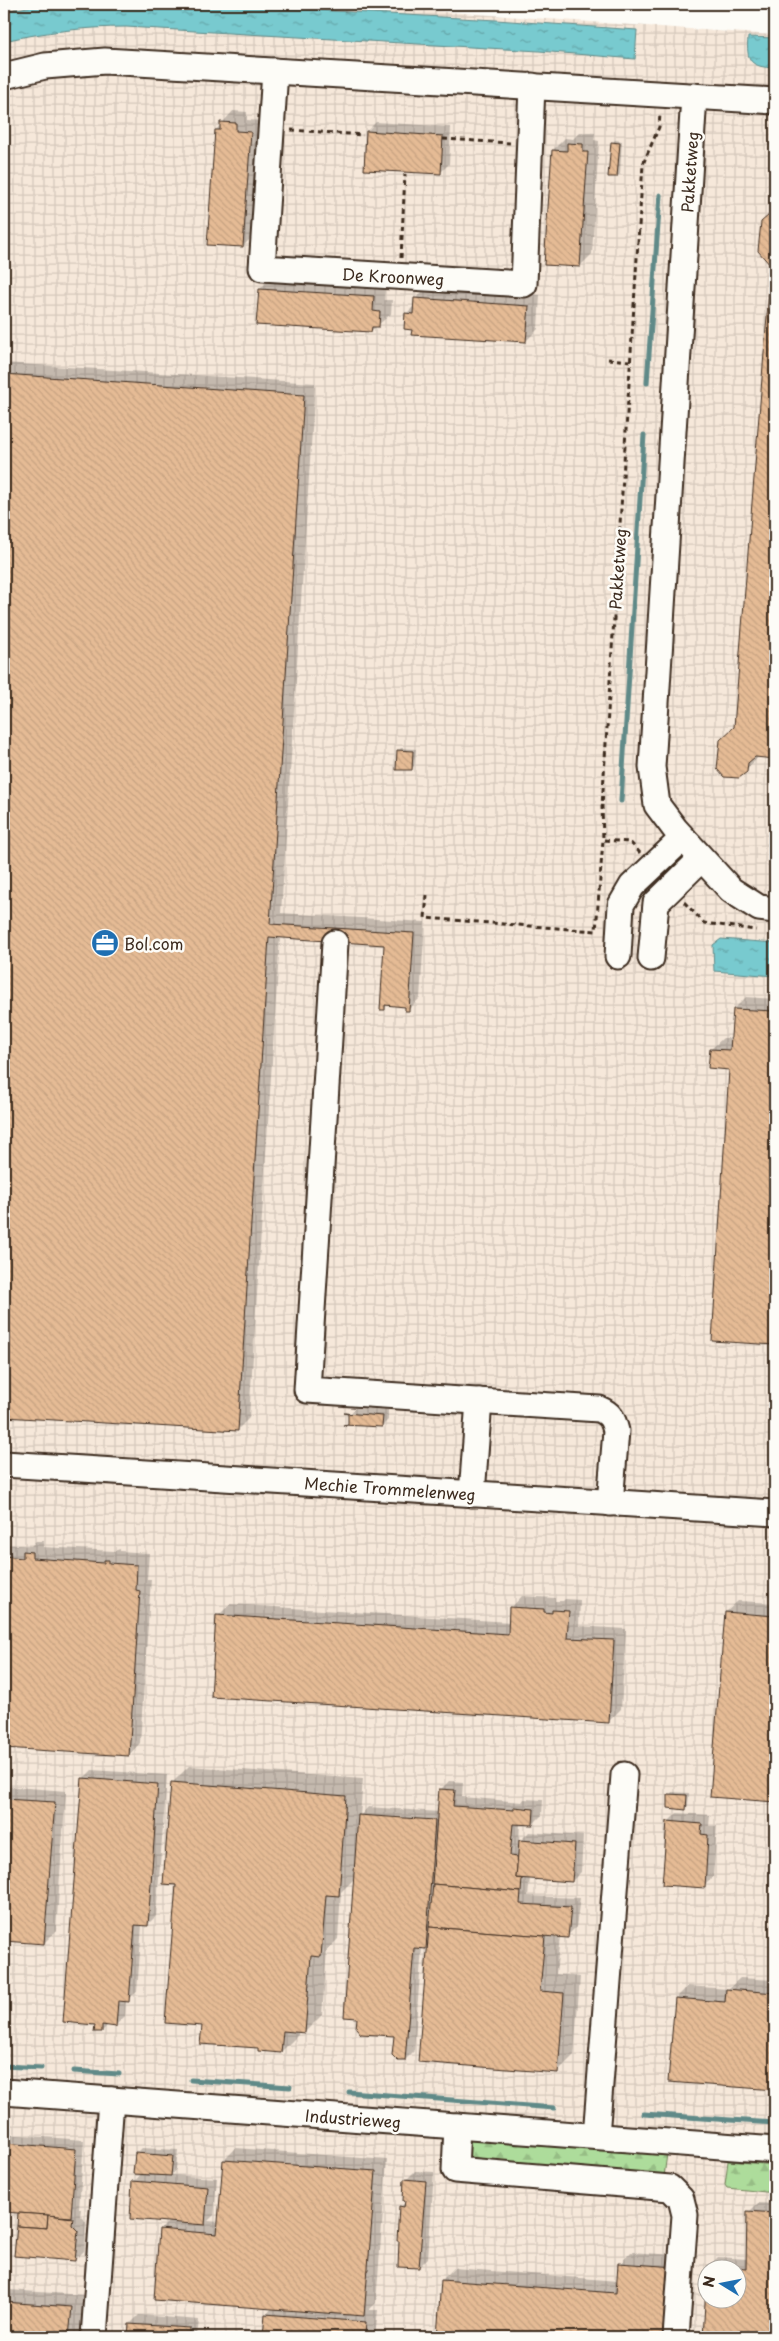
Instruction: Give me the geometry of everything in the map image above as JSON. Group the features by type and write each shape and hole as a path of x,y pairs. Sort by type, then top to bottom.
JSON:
{"street":[{"path":"4,76 45,66 106,61 775,101"},
{"name":"De Kroonweg","path":"275,71 262,268 524,284 532,86"},
{"name":"Pakketweg","path":"694,96 652,767 657,805 701,859 731,890 759,908 775,910"},
{"path":"684,838 632,886 633,957 663,922 668,889 701,859"},
{"path":"335,943 307,1390 600,1409 608,1413 613,1419 616,1431 610,1503"},
{"path":"472,1494 479,1401"},
{"name":"Mechie Trommelenweg","path":"4,1464 775,1513"},
{"path":"596,2136 624,1775"},
{"name":"Industrieweg","path":"4,2092 775,2150"},
{"path":"94,2337 111,2100"},
{"path":"457,2126 455,2170 670,2188 681,2199 685,2215 676,2337"}],"path":[{"name":"Pakketweg","path":"427,895 426,918 596,931 603,840 602,806 643,164 659,127 662,94"},
{"path":"272,129 363,134"},
{"path":"443,139 530,144"},
{"path":"400,276 405,174"},
{"path":"608,359 630,361"},
{"path":"603,840 630,842 653,866"},
{"path":"668,889 704,923 758,930"}],"shaded area":[{"path":"4,4 334,4 775,35 775,2337 4,2337"}],"green space":[{"path":"469,2139 667,2154 664,2176 471,2161 467,2156"},
{"path":"728,2161 775,2165 775,2193 727,2188 725,2185"}],"water":[{"path":"46,4 207,4 637,30 635,59 539,51 126,27 65,31 4,41 4,11"},
{"path":"748,37 775,38 775,68 760,66 751,61 748,52"},
{"path":"721,939 775,943 775,976 714,971 713,945"}],"building":[{"path":"220,122 236,123 236,131 251,132 243,247 207,245 215,130 220,130"},
{"path":"366,131 443,136 441,174 364,170"},
{"path":"611,142 620,143 617,177 608,177"},
{"path":"567,143 583,144 583,152 588,152 580,267 544,265 552,150 567,151"},
{"path":"769,215 775,216 775,759 755,757 748,763 747,772 739,778 724,777 717,769 720,740 734,727 771,266 758,251 761,222"},
{"path":"259,289 374,296 373,311 380,312 379,327 372,327 371,332 256,325"},
{"path":"414,298 529,306 526,342 411,335 412,330 404,329 405,313 413,314"},
{"path":"4,374 304,395 270,924 414,933 409,1011 405,1011 405,1007 385,1005 385,1010 380,1010 384,945 269,937 238,1431 4,1417"},
{"path":"397,750 413,751 412,770 396,770"},
{"path":"733,1009 775,1011 775,1345 712,1341 729,1070 708,1068 710,1049 730,1050"},
{"path":"344,1413 383,1416 382,1427 343,1425 348,1424 348,1414"},
{"path":"23,1551 32,1552 32,1558 104,1563 104,1560 109,1560 109,1563 137,1565 136,1590 140,1591 129,1756 4,1748 4,1556 23,1558"},
{"path":"509,1607 544,1609 544,1612 552,1613 552,1610 569,1611 567,1638 614,1640 609,1723 211,1697 216,1615 508,1634"},
{"path":"725,1612 775,1616 775,1802 710,1797"},
{"path":"82,1778 158,1784 148,1926 135,1925 129,2002 118,2001 116,2027 102,2025 102,2032 94,2032 95,2025 63,2022"},
{"path":"171,1782 346,1796 339,1896 326,1895 321,1957 311,1956 305,2033 283,2031 281,2053 258,2051 258,2048 200,2044 202,2026 165,2023 176,1885 163,1884"},
{"path":"439,1789 455,1790 453,1806 514,1810 514,1807 534,1809 533,1825 513,1824 510,1856 518,1857 516,1878 522,1879 521,1892 432,1884"},
{"path":"668,1794 687,1795 686,1810 668,1808"},
{"path":"4,1799 55,1802 44,1944 4,1941"},
{"path":"358,1815 435,1820 426,1949 414,1948 405,2061 398,2061 392,2055 394,2036 361,2034 356,2028 357,2018 344,2017"},
{"path":"667,1821 702,1824 701,1834 708,1835 705,1888 662,1885"},
{"path":"519,1840 575,1844 572,1882 516,1878"},
{"path":"433,1884 521,1892 520,1904 571,1907 568,1938 429,1927"},
{"path":"429,1927 545,1936 540,1991 564,1993 558,2073 418,2062"},
{"path":"726,1989 775,1993 775,2090 668,2082 675,1998 725,2002"},
{"path":"4,2143 76,2149 71,2217 4,2212"},
{"path":"135,2153 173,2156 171,2176 133,2174"},
{"path":"223,2160 376,2171 364,2316 154,2300 159,2229 217,2234"},
{"path":"404,2179 426,2181 419,2268 398,2267 399,2206 404,2207"},
{"path":"132,2181 208,2187 205,2225 130,2219"},
{"path":"747,2211 775,2213 775,2337 703,2337 705,2308 746,2308"},
{"path":"18,2213 48,2215 47,2228 17,2226"},
{"path":"48,2215 73,2218 72,2225 78,2231 75,2261 14,2256 17,2226 47,2228"},
{"path":"618,2263 677,2267 672,2337 437,2337 441,2280 616,2293"},
{"path":"4,2302 72,2307 69,2337 4,2337"},
{"path":"265,2314 366,2322 365,2337 263,2337"},
{"path":"129,2324 190,2328 190,2337 128,2337"}],"waterway":[{"path":"647,383 660,195"},
{"path":"621,801 644,435"},
{"path":"4,2066 41,2068"},
{"path":"74,2071 119,2074"},
{"path":"191,2080 290,2087"},
{"path":"349,2092 554,2108"},
{"path":"644,2114 775,2123"}],"place":[{"name":"Bol.com","path":"105,943"}]}
